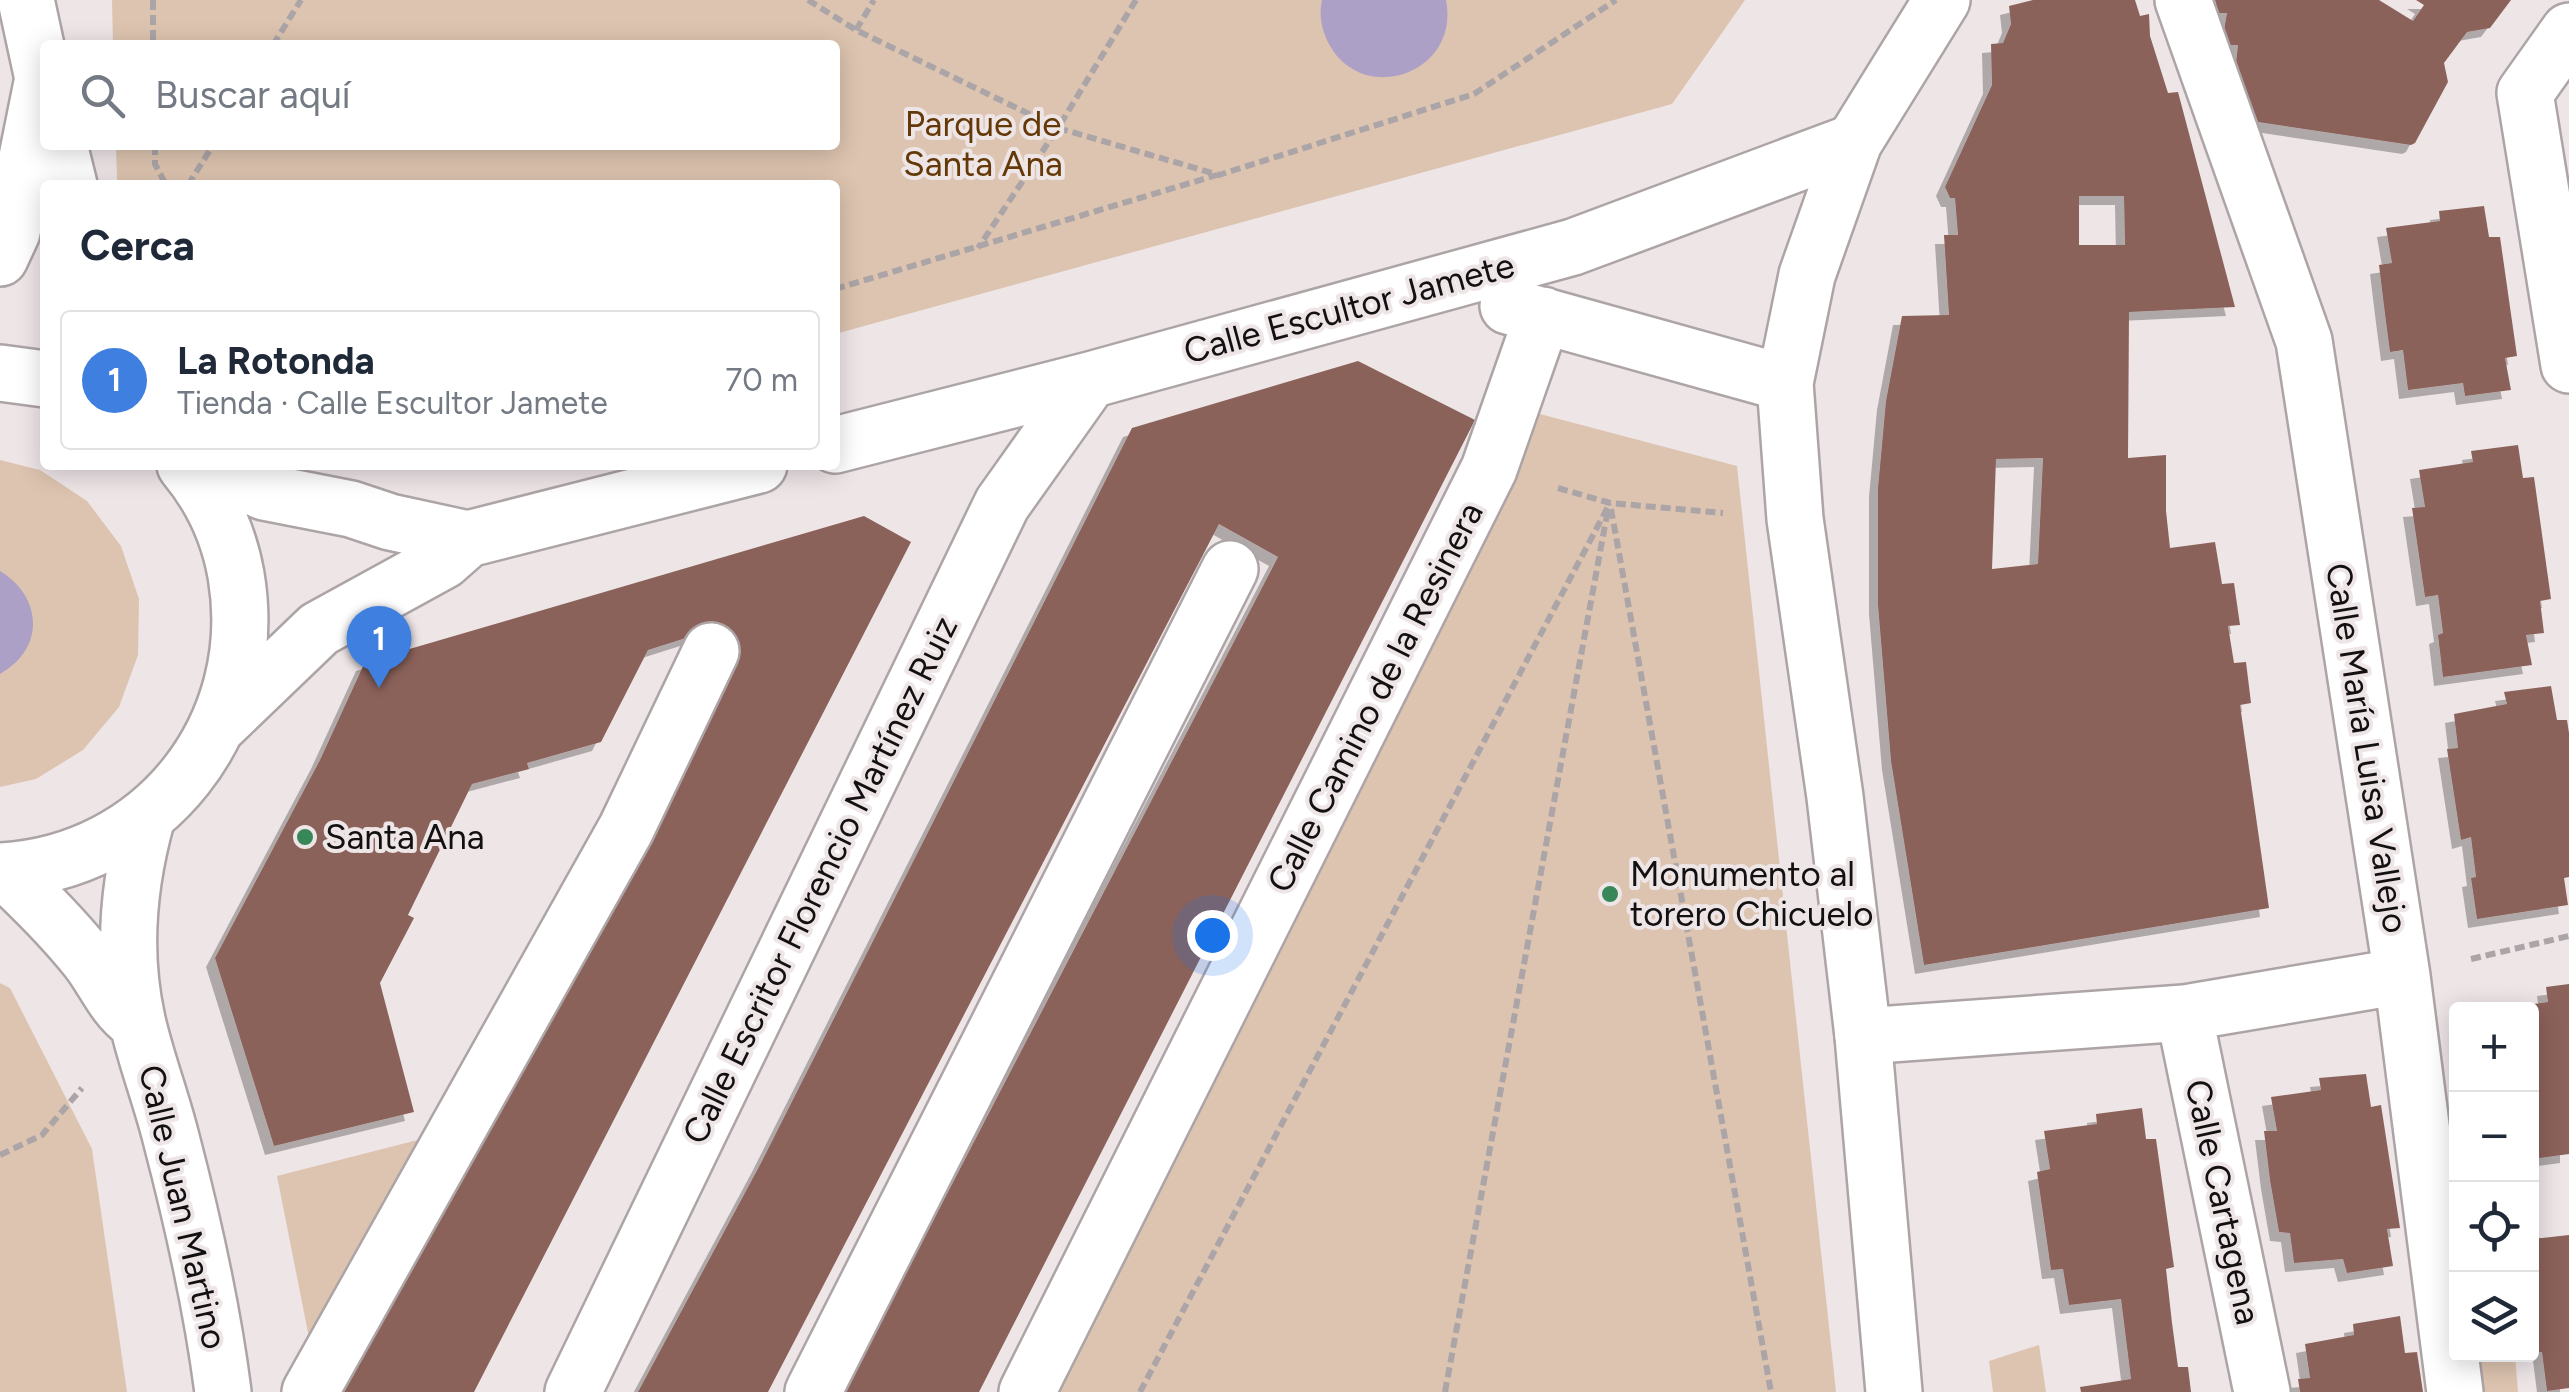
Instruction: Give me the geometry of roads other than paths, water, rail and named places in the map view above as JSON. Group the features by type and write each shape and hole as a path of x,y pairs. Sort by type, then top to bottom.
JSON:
{"street":[{"path":"26,0 40,65"},
{"path":"1894,1392 1862,1036 1836,796 1794,519 1785,383 1807,276 1854,142 1942,0"},
{"name":"Calle María Luisa Vallejo","path":"1862,1036 2184,1013 2402,976 2304,341 2183,0"},
{"path":"2569,31 2525,93 2569,366"},
{"path":"0,258 12,232 40,102"},
{"name":"Calle Escultor Jamete","path":"840,445 1573,247 1854,142"},
{"path":"60,150 69,180"},
{"path":"1428,286 1785,383"},
{"name":"Calle Camino de la Resinera","path":"1028,1392 1489,468 1543,315"},
{"path":"0,372 40,378"},
{"name":"Calle Escritor Florencio Martínez Ruiz","path":"573,1392 1002,504 1090,380"},
{"path":"2,871 42,866 115,839 147,817 175,790 199,760 218,726 233,685 240,643 240,599 233,557 218,516 189,470"},
{"path":"201,470 264,492 468,539 738,470"},
{"path":"218,726 318,629 443,561 468,539"},
{"path":"812,1392 1230,569"},
{"path":"310,1392 626,829 710,651"},
{"name":"Calle Juan Martino","path":"147,817 128,910 129,978 197,1240 223,1392"},
{"name":"Calle Juan Martino","path":"2,871 40,904 88,958 122,1012 138,1022"},
{"path":"2402,976 2455,1392"},
{"name":"Calle Cartagena","path":"2184,1013 2262,1392"}],"place":[{"name":"La Rotonda","path":"379,688"},
{"name":"Santa Ana","path":"305,837"},
{"name":"Monumento al torero Chicuelo","path":"1610,894"}],"park label":[{"name":"Parque de Santa Ana","path":"983,144"}]}
